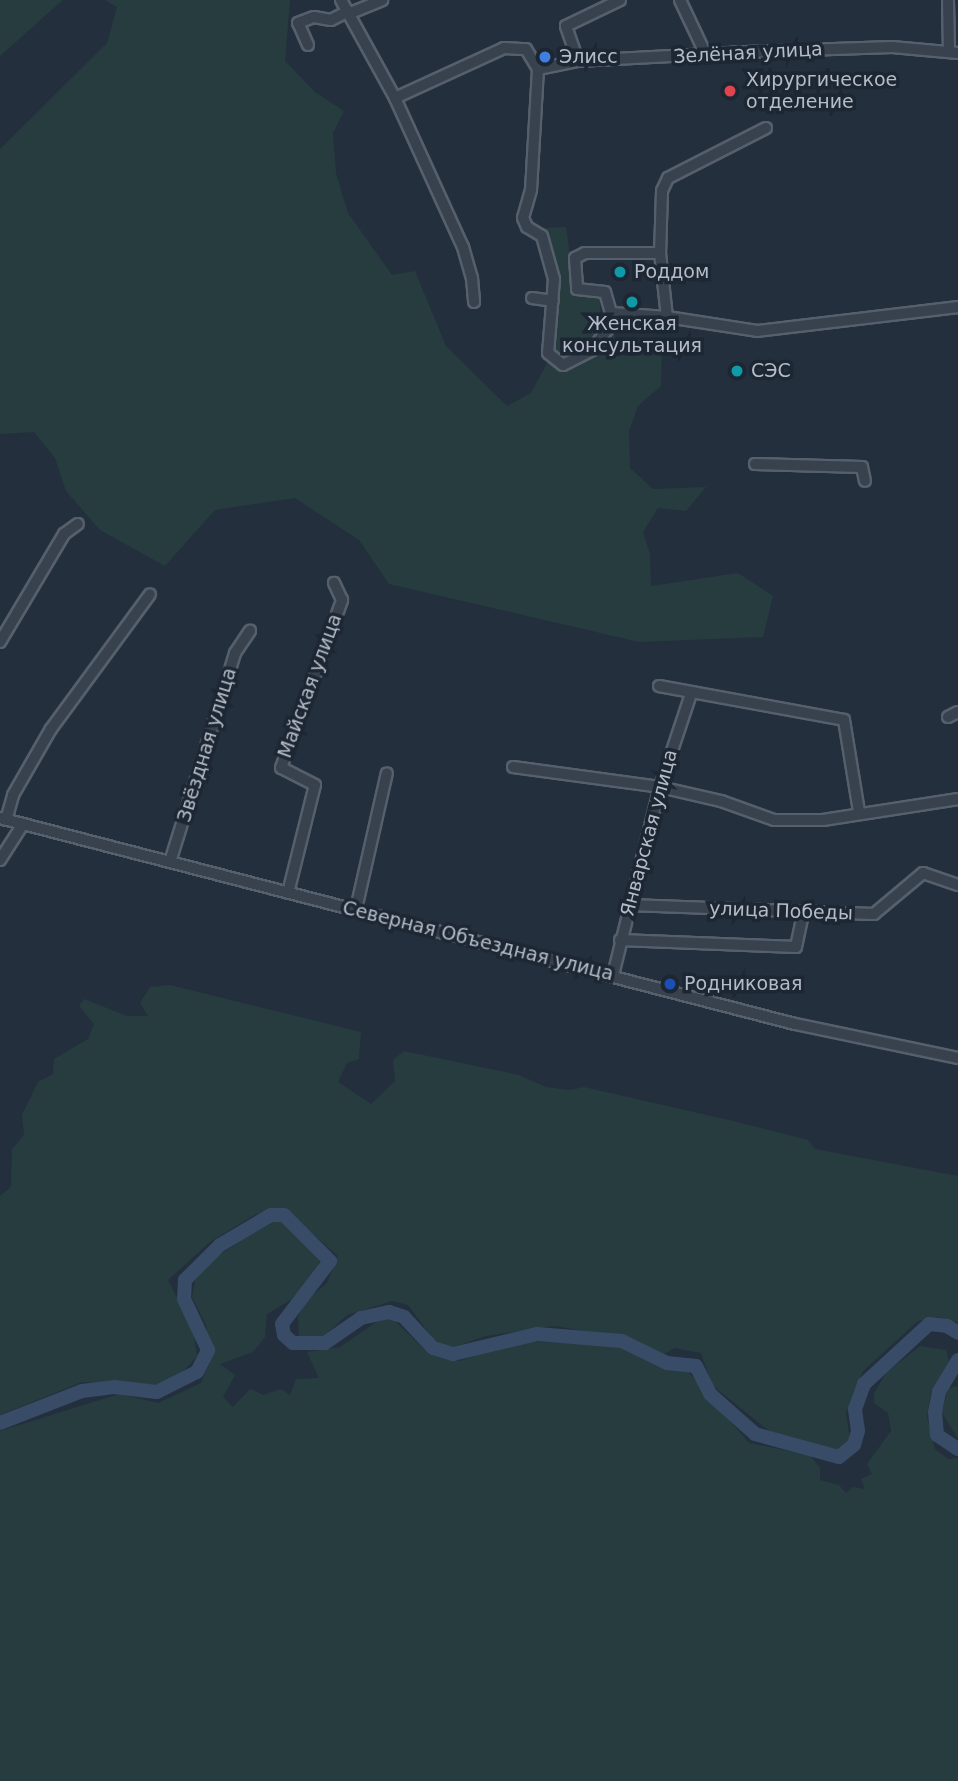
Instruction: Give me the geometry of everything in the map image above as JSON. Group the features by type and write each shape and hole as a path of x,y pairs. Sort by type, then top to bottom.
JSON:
{"street":[{"path":"341,0 395,98 463,247 472,278 474,302"},
{"path":"308,45 298,23 314,18 331,20 382,0"},
{"path":"578,61 566,26 620,0"},
{"path":"680,0 706,55"},
{"path":"948,0 954,52"},
{"name":"Зелёная улица","path":"538,69 578,61 892,47 954,52"},
{"path":"395,98 505,48 526,49 538,69 531,190 523,218 527,227 542,236 554,279 548,353 563,365 592,350 612,323 605,292 577,289 575,258 585,253 660,253"},
{"path":"667,317 660,253 662,191 668,178 766,128"},
{"path":"531,298 553,301"},
{"path":"611,313 667,317 757,331 958,307"},
{"path":"755,464 816,469 862,467 865,481"},
{"path":"0,642 64,534 78,524"},
{"name":"Майская улица","path":"288,893 315,785 281,768 342,600 334,583"},
{"path":"3,819 13,795 51,729 150,594"},
{"name":"Звёздная улица","path":"170,862 235,653 250,631"},
{"path":"659,686 844,720 859,812"},
{"name":"Январская улица","path":"613,975 660,787 691,694"},
{"path":"513,767 660,787 721,801 774,820 823,820 859,812 958,799"},
{"path":"356,909 387,773"},
{"name":"Северная Объездная улица","path":"3,819 795,1024 958,1058"},
{"path":"0,860 23,824"},
{"name":"улица Победы","path":"629,905 803,914 874,914 923,873 958,885"},
{"path":"620,940 796,947 803,914"}],"green space":[{"path":"0,0 63,0 0,56"},
{"path":"105,0 290,0 285,61 315,92 344,111 333,133 336,173 348,213 392,275 415,271 446,346 507,406 531,393 553,352 556,276 544,228 566,227 575,291 599,296 601,315 617,339 662,344 661,386 638,406 629,431 630,468 653,489 706,487 686,511 658,508 643,532 650,554 651,586 738,573 773,596 763,637 639,642 389,584 359,540 295,498 215,510 165,566 100,530 66,491 55,458 34,432 0,434 0,149 107,43 117,7"},
{"path":"170,985 361,1032 359,1059 347,1063 338,1082 371,1104 395,1081 393,1060 404,1051 519,1075 546,1087 570,1090 584,1087 733,1121 808,1140 815,1149 958,1176 958,1323 937,1317 918,1321 863,1371 846,1413 850,1440 838,1450 769,1431 712,1385 701,1353 674,1348 664,1354 636,1341 556,1326 486,1336 450,1348 434,1340 408,1305 392,1301 347,1315 322,1338 299,1337 298,1317 304,1302 327,1283 338,1256 286,1210 256,1214 210,1242 168,1280 193,1329 197,1356 182,1373 158,1385 82,1382 0,1415 0,1196 11,1187 12,1149 24,1135 22,1115 38,1082 53,1074 54,1059 88,1039 94,1024 79,1006 84,999 127,1016 148,1016 140,1003 150,987"},
{"path":"272,1220 282,1222 320,1260 318,1269 292,1299 267,1314 265,1337 253,1352 220,1364 235,1375 223,1397 233,1407 250,1389 263,1395 281,1389 290,1395 296,1379 319,1378 307,1352 340,1347 378,1321 392,1318 429,1354 459,1361 517,1341 618,1345 663,1368 685,1368 749,1443 810,1455 820,1468 820,1480 839,1485 846,1493 852,1487 865,1489 861,1479 872,1474 867,1464 891,1431 888,1413 874,1403 874,1393 887,1372 920,1346 946,1350 949,1361 931,1392 927,1417 935,1449 948,1459 958,1458 958,1781 0,1781 0,1431 119,1394 158,1403 201,1383 211,1359 206,1325 192,1297 195,1280 206,1264"},
{"path":"958,1386 958,1439 942,1413 948,1388"}],"waterway":[{"path":"0,1423 82,1391 114,1387 157,1392 197,1372 208,1350 184,1299 185,1280 220,1245 271,1215 284,1215 330,1261 282,1324 284,1335 293,1343 325,1343 361,1318 389,1312 404,1317 433,1348 453,1354 537,1334 622,1341 667,1363 696,1366 710,1394 755,1434 839,1457 854,1445 858,1431 855,1409 864,1384 929,1324 947,1326 958,1333"},
{"path":"958,1360 939,1392 935,1412 937,1435 958,1449"}],"place":[{"name":"Элисс","path":"545,57"},
{"name":"Хирургическое отделение","path":"730,91"},
{"name":"Роддом","path":"620,272"},
{"name":"Женская консультация","path":"632,302"},
{"name":"СЭС","path":"737,371"},
{"name":"Родниковая","path":"670,984"}]}
